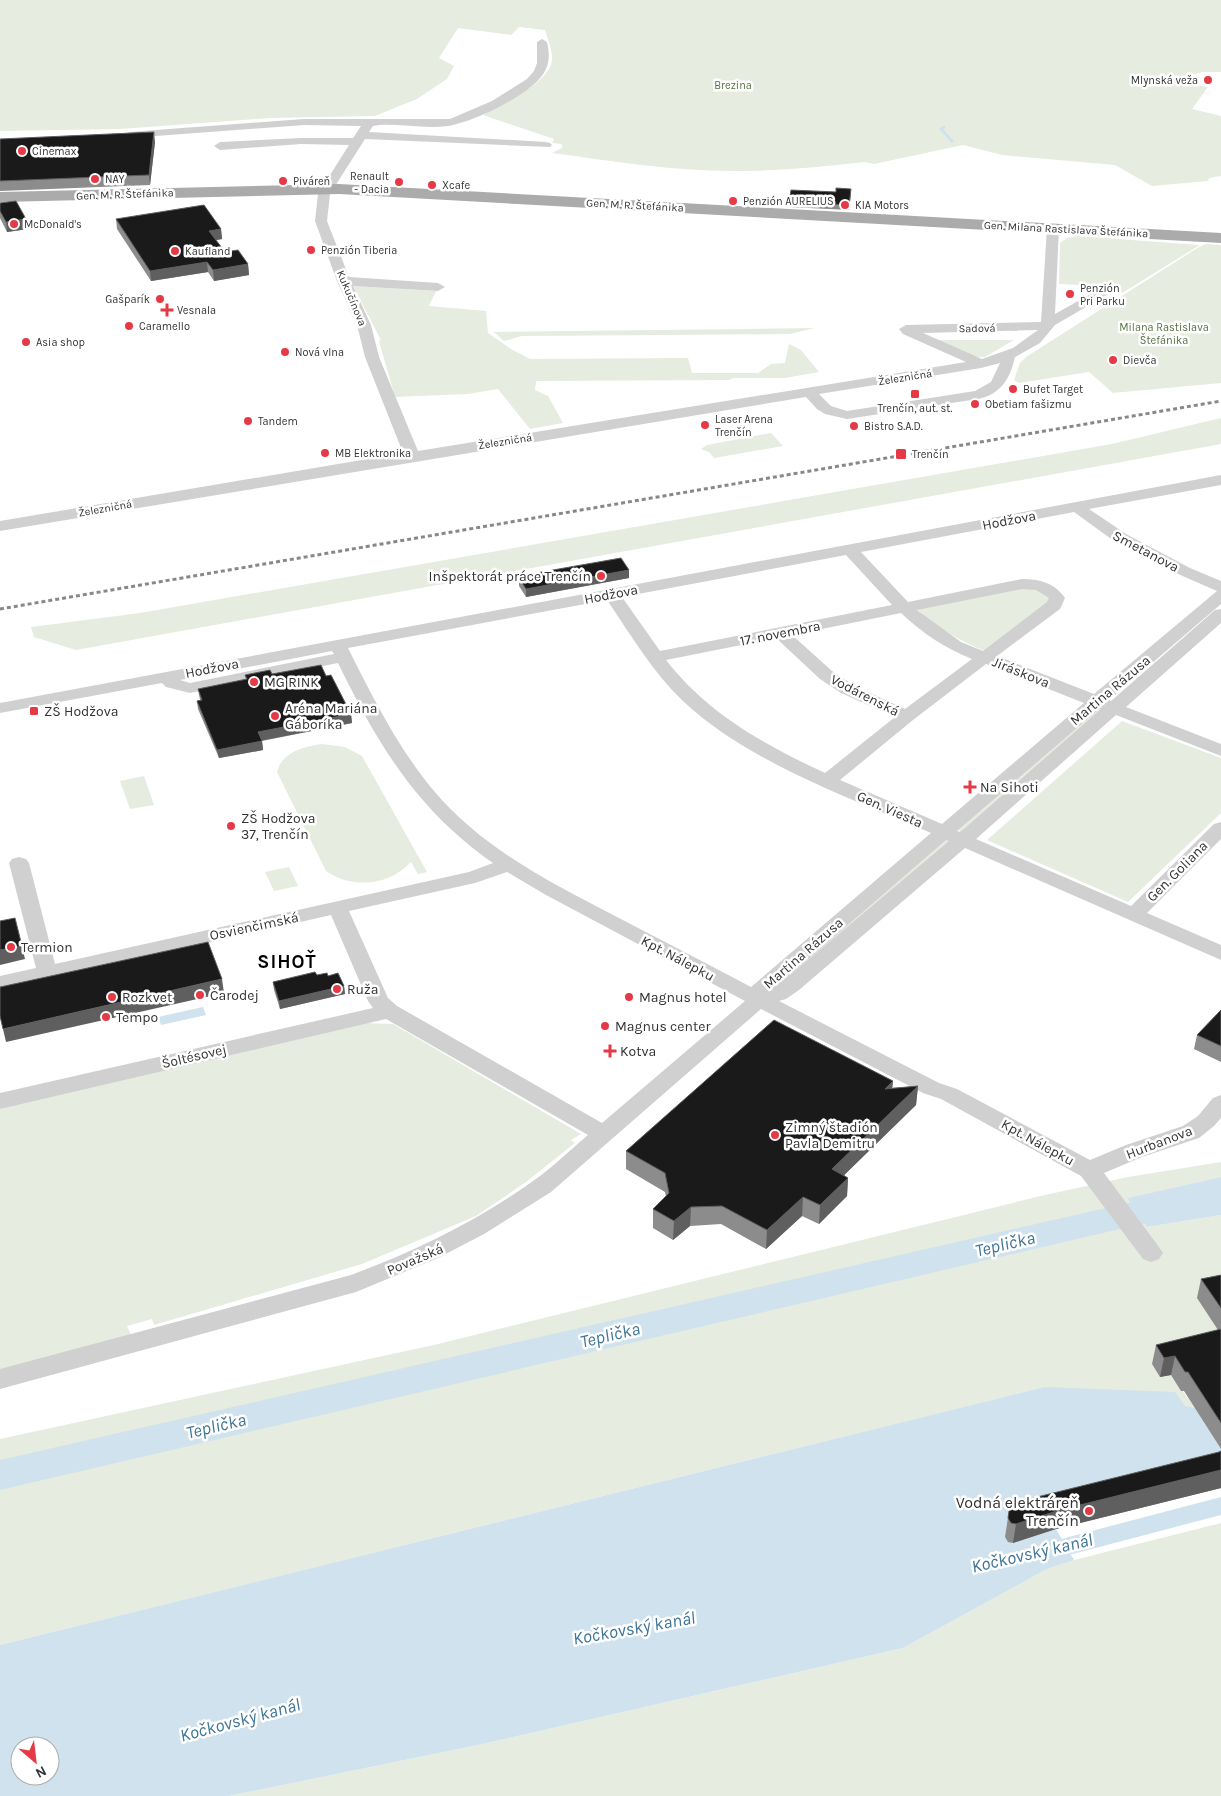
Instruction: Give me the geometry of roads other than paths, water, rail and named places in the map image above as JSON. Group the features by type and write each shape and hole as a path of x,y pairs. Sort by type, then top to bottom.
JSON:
{"main road":[{"name":"Gen. M. R. Štefánika","path":"0,198 326,189 944,222"},
{"name":"Gen. Milana Rastislava Štefánika","path":"944,222 1221,238"}],"street":[{"path":"119,135 304,122 369,123 388,121 449,123 475,115 524,86 538,75 545,59 542,42"},
{"name":"Kukučínova","path":"369,123 326,189 321,221 344,281 364,324 372,357 412,456"},
{"path":"220,146 357,139 546,145"},
{"path":"1049,325 1053,228"},
{"path":"344,281 438,286"},
{"path":"1049,325 1108,290"},
{"name":"Sadová","path":"981,364 912,334 904,327 1049,325"},
{"name":"Železničná","path":"0,526 412,456 981,364 1009,355 1041,336 1049,325"},
{"path":"810,392 824,409 848,415 978,395 998,384 1004,375 1009,355"},
{"name":"Hodžova","path":"0,708 166,677 340,651 612,594 1221,480"},
{"name":"Smetanova","path":"1076,508 1095,524 1128,542 1196,578 1221,587"},
{"name":"Jiráskova","path":"850,550 902,608 931,632 955,646 1221,750"},
{"name":"17. novembra","path":"656,657 1022,584 1044,587 1054,594 1056,598 1054,605 984,658"},
{"name":"Gen. Viesta","path":"612,594 674,681 717,721 762,749 943,832 1221,952"},
{"name":"Martina Rázusa","path":"1221,596 1104,705 962,840 792,985 779,994 759,1000 760,990 943,832 1104,705 1221,614"},
{"name":"Vodárenská","path":"780,633 808,661 847,689 907,716"},
{"name":"Kpt. Nálepku","path":"340,651 378,725 428,797 479,844 507,865 759,1000 931,1088 949,1094 1089,1170 1111,1197 1144,1244"},
{"name":"Vodárenská","path":"827,780 984,658"},
{"name":"Gen. Goliana","path":"1133,915 1221,828"},
{"path":"19,864 47,972"},
{"name":"Osvienčimská","path":"0,983 475,877 507,865"},
{"path":"337,907 379,1001 389,1011 603,1133"},
{"name":"Považská","path":"0,1379 315,1295 394,1269 451,1243 510,1209 543,1186 759,1000"},
{"name":"Šoltésovej","path":"0,1101 389,1011"},
{"name":"Hurbanova","path":"1089,1170 1134,1151 1190,1132 1206,1121 1221,1103"}],"water":[{"path":"203,1007 206,1015 161,1025 158,1017"},
{"path":"1221,1177 1221,1215 1147,1227 1127,1198"},
{"path":"1044,1387 1175,1392 1185,1406 1195,1408 1221,1449 1221,1466 1013,1543 1056,1529 1074,1560 1047,1569 903,1648 478,1745 229,1796 0,1796 0,1645"}],"waterway":[{"path":"944,127 941,129 952,141"},
{"name":"Teplička","path":"0,1475 1137,1213 1221,1197"},
{"name":"Kočkovský kanál","path":"1046,1552 1221,1506"}],"railway":[{"path":"0,609 1221,401"}],"place":[{"name":"Mlynská veža","path":"1208,80"},
{"name":"Cinemax","path":"22,151"},
{"name":"NAY","path":"95,179"},
{"name":"Piváreň","path":"283,181"},
{"name":"Renault - Dacia","path":"399,182"},
{"name":"Xcafe","path":"432,185"},
{"name":"Penzión AURELIUS","path":"733,201"},
{"name":"KIA Motors","path":"845,205"},
{"name":"McDonald's","path":"14,224"},
{"name":"Penzión Tiberia","path":"311,250"},
{"name":"Kaufland","path":"175,251"},
{"name":"Penzión Pri Parku","path":"1070,294"},
{"name":"Gašparík","path":"160,299"},
{"name":"Vesnala","path":"167,310"},
{"name":"Caramello","path":"129,326"},
{"name":"Asia shop","path":"26,342"},
{"name":"Nová vlna","path":"285,352"},
{"name":"Dievča","path":"1113,360"},
{"name":"Bufet Target","path":"1013,389"},
{"name":"Trenčín, aut. st.","path":"915,394"},
{"name":"Obetiam fašizmu","path":"975,404"},
{"name":"Tandem","path":"248,421"},
{"name":"Laser Arena Trenčín","path":"705,425"},
{"name":"Bistro S.A.D.","path":"854,426"},
{"name":"MB Elektronika","path":"325,453"},
{"name":"Trenčín","path":"901,454"},
{"name":"Inšpektorát práce Trenčín","path":"601,576"},
{"name":"MG RINK","path":"254,682"},
{"name":"ZŠ Hodžova","path":"34,711"},
{"name":"Aréna Mariána Gáboríka","path":"275,716"},
{"name":"Na Sihoti","path":"970,787"},
{"name":"ZŠ Hodžova 37, Trenčín","path":"231,826"},
{"name":"Termion","path":"11,947"},
{"name":"Ruža","path":"337,989"},
{"name":"Čarodej","path":"200,995"},
{"name":"Rozkvet","path":"112,997"},
{"name":"Magnus hotel","path":"629,997"},
{"name":"Tempo","path":"106,1017"},
{"name":"Magnus center","path":"605,1026"},
{"name":"Kotva","path":"610,1051"},
{"name":"Zimný štadión Pavla Demitru","path":"775,1135"},
{"name":"Vodná elektráreň Trenčín","path":"1089,1511"}],"district":[{"name":"SIHOŤ","path":"287,961"}],"park label":[{"name":"Brezina","path":"733,85"},
{"name":"Milana Rastislava Štefánika","path":"1164,333"}]}
